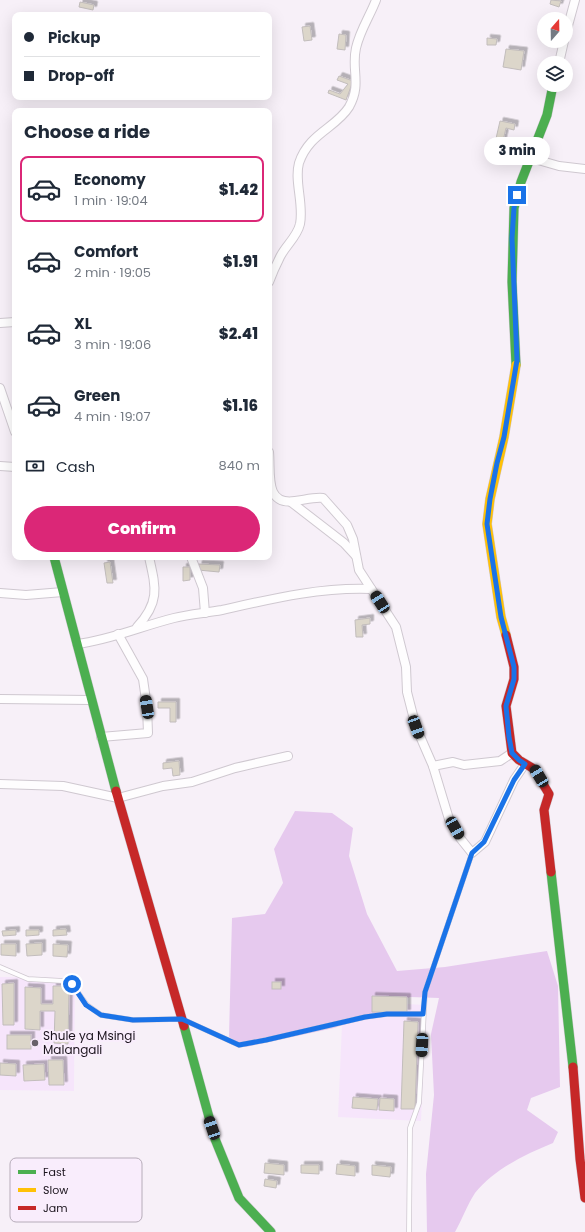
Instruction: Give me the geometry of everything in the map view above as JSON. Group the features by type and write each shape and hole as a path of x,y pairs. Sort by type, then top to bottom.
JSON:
{"street":[{"path":"272,275 280,257 294,237 300,225 302,206 298,171 299,164 304,152 315,138 349,107 357,83 354,62 357,42 376,0"},
{"path":"572,12 575,0"},
{"path":"552,92 547,115 531,158 520,182 514,208 512,282 517,360 504,437 490,499 487,524 501,617 514,667 514,679 506,706 512,753 519,760 534,769 549,794 544,810 574,1073 585,1198"},
{"path":"531,158 560,166 585,168"},
{"path":"0,323 12,322"},
{"path":"0,388 11,407"},
{"path":"0,466 12,467"},
{"path":"272,495 280,501 291,502 323,498 347,525 353,539 359,570 396,627 406,667 407,692 423,749 433,766 449,819 460,838 472,853 484,842 514,780 525,764"},
{"path":"291,502 344,543 357,557"},
{"path":"55,560 101,737 182,1019 205,1107 239,1198 271,1232"},
{"path":"137,628 154,605 152,572 150,560"},
{"path":"192,560 203,588 205,613"},
{"path":"77,644 93,642 137,628 176,618 298,593 354,588 371,589"},
{"path":"0,593 26,595 63,592"},
{"path":"101,737 148,733 147,707 143,679 118,634"},
{"path":"0,699 91,700"},
{"path":"433,766 453,762 464,765 500,761 512,753"},
{"path":"0,784 63,786 118,798 163,786 192,782 235,768 288,756"}],"lane":[{"path":"409,1232 410,1128 419,1103 425,992 472,853"},
{"path":"0,967 28,979 63,981 72,984 86,1005 101,1015 133,1020 182,1019 239,1045 365,1017 387,1014 423,1014"}],"shaded area":[{"path":"295,811 332,813 353,828 349,856 367,914 397,971 445,967 547,951 558,986 560,1087 531,1098 527,1110 558,1132 553,1143 511,1163 483,1184 472,1198 455,1232 427,1232 426,1174 434,1095 431,1034 439,998 410,997 371,1016 334,1028 246,1047 229,1037 232,918 265,914 283,883 274,849"},
{"path":"0,977 75,978 74,1091 0,1090"},
{"path":"343,1001 426,1005 421,1121 338,1117"}],"building":[{"path":"551,0 561,1 559,7 550,4"},
{"path":"80,2 94,5 93,10 79,7"},
{"path":"310,26 312,40 304,41 302,27"},
{"path":"339,34 346,35 345,50 337,49"},
{"path":"487,38 497,39 496,45 487,45"},
{"path":"506,49 524,51 521,70 503,67"},
{"path":"339,76 353,81 346,100 328,93 329,90 340,94 348,84 337,80"},
{"path":"500,121 515,124 514,130 506,128 502,145 495,143"},
{"path":"110,562 113,583 107,583 104,563"},
{"path":"199,564 220,565 219,572 198,570"},
{"path":"183,567 190,567 190,580 183,581"},
{"path":"370,618 370,624 362,625 363,637 356,637 355,620"},
{"path":"158,702 176,702 176,722 170,722 170,708 158,708"},
{"path":"179,761 180,775 173,776 172,768 163,769 163,763"},
{"path":"66,929 67,935 53,936 53,930"},
{"path":"16,930 16,935 3,936 2,931"},
{"path":"26,930 39,930 39,935 26,936"},
{"path":"42,943 42,955 27,956 26,944"},
{"path":"1,944 16,944 16,956 1,955"},
{"path":"53,944 68,945 67,957 53,956"},
{"path":"272,982 281,982 281,989 272,989"},
{"path":"14,983 14,1025 3,1025 2,984"},
{"path":"53,986 69,986 68,1044 54,1043 55,1011 40,1011 40,1030 25,1029 25,987 41,988 41,1004 53,1004"},
{"path":"372,996 407,997 407,1013 372,1012"},
{"path":"404,1021 418,1022 415,1109 401,1109"},
{"path":"7,1035 31,1035 31,1049 7,1049"},
{"path":"48,1060 63,1060 64,1085 49,1085"},
{"path":"0,1063 16,1064 16,1076 0,1075"},
{"path":"44,1064 45,1080 24,1081 23,1065"},
{"path":"353,1097 378,1099 377,1110 352,1108"},
{"path":"380,1098 394,1099 394,1111 379,1110"},
{"path":"265,1163 284,1165 284,1175 264,1173"},
{"path":"337,1164 355,1166 355,1176 336,1174"},
{"path":"301,1165 319,1165 319,1174 301,1173"},
{"path":"372,1165 391,1167 390,1177 372,1175"},
{"path":"265,1179 277,1181 276,1188 264,1186"}],"traffic: fast":[{"path":"516,365 512,282 514,208 521,182 547,115 552,92"},
{"path":"55,560 116,791"},
{"path":"551,872 573,1067"},
{"path":"184,1026 215,1139 239,1198 271,1232"}],"traffic: slow":[{"path":"506,635 501,617 487,524 490,499 504,437 516,365"}],"traffic: jam":[{"path":"506,635 514,667 514,679 506,706 512,753 519,760 534,769 549,794 544,810 551,872"},
{"path":"116,791 184,1026"},
{"path":"573,1067 580,1159 585,1198"}],"place":[{"name":"Shule ya Msingi Malangali","path":"35,1043"}],"route":[{"path":"72,984 86,1005 101,1015 133,1020 182,1019 239,1045 295,1034 365,1017 387,1014 423,1014 425,992 431,972 445,936 455,901 472,853 484,842 514,780 525,764 512,753 509,737 506,706 514,679 514,667 501,617 487,524 490,499 504,437 517,360 517,334 512,282 512,238 514,208 517,195"}]}
